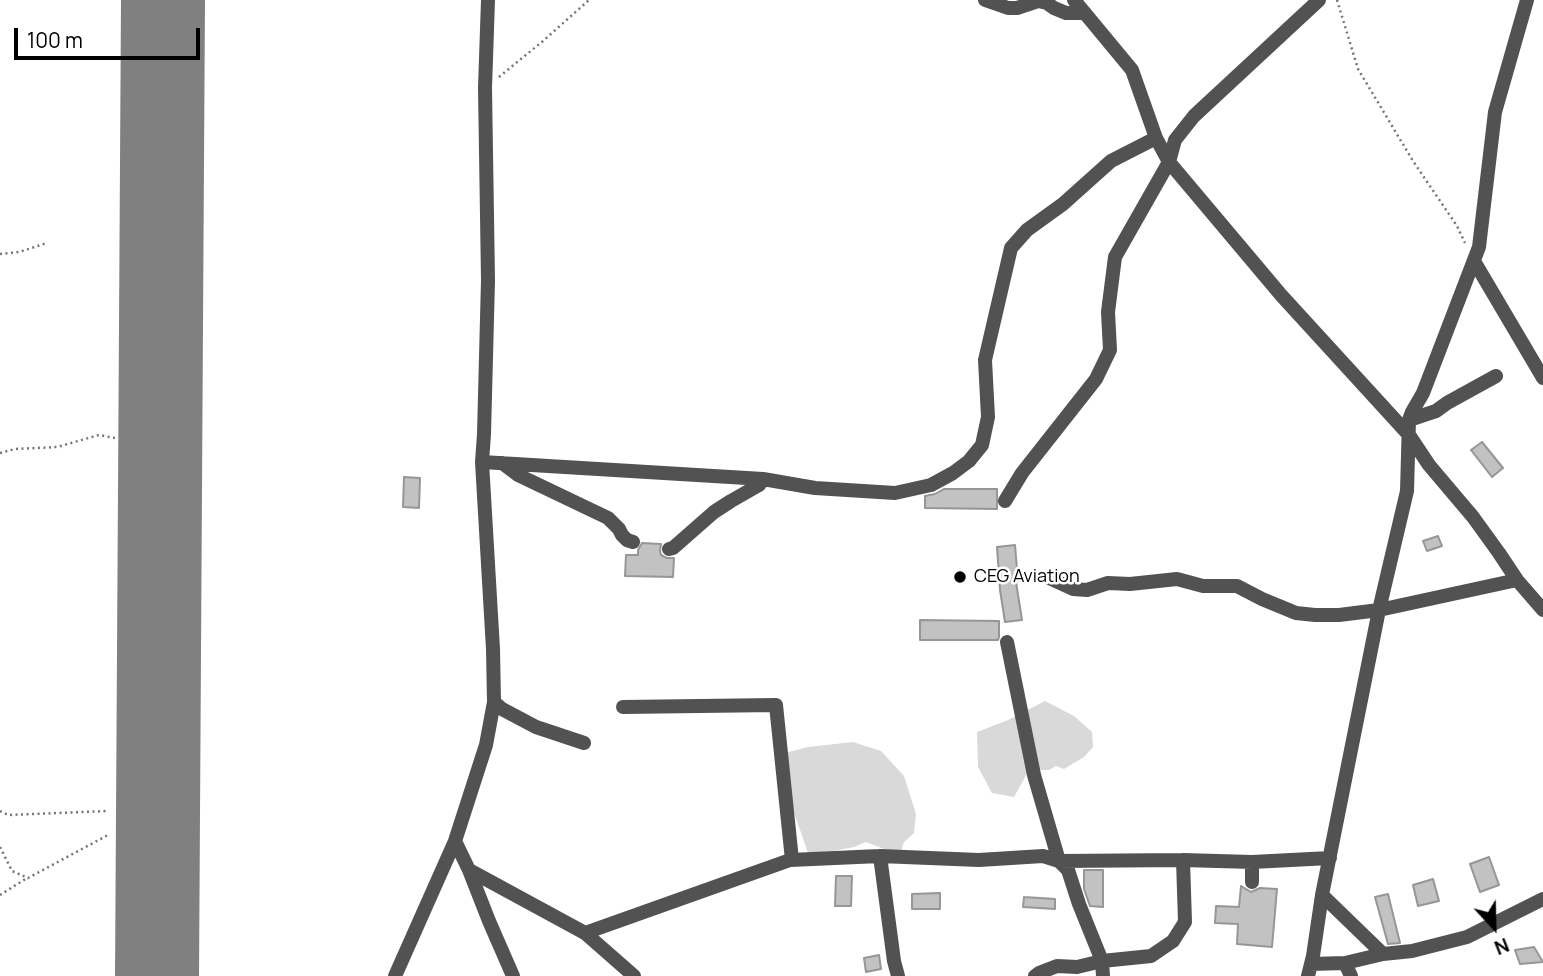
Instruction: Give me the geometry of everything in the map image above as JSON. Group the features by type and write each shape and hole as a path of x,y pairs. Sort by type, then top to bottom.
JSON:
{"street":[{"path":"395,976 455,841 486,745 494,702 482,462 488,280 485,88 488,0"},
{"path":"985,0 1008,8 1038,1 1066,13 1085,13"},
{"path":"1074,0 1132,70 1156,138 1170,162 1281,295 1409,427 1429,465 1473,517 1517,580 1543,610"},
{"path":"1005,501 1023,472 1096,379 1110,350 1108,312 1115,257 1170,162 1175,140 1195,116 1319,0"},
{"path":"1527,0 1495,112 1479,247 1409,427 1407,491 1379,610 1309,970 1348,969 1383,954 1412,951 1467,937 1543,899"},
{"path":"482,462 763,479 815,488 895,493 931,485 969,461 982,445 988,417 985,360 1011,248 1027,229 1063,204 1111,161 1156,138"},
{"path":"1474,261 1543,378"},
{"path":"1409,427 1496,376"},
{"path":"502,463 518,475 608,518 627,541 633,542"},
{"path":"669,549 714,512 759,485 763,479"},
{"path":"1049,578 1073,589 1087,590 1108,583 1130,584 1177,579 1203,586 1237,586 1296,612 1315,615 1379,610 1517,580"},
{"path":"1007,642 1034,775 1059,861 1068,870 1102,969"},
{"path":"494,702 536,727 584,743"},
{"path":"623,707 776,705 792,860"},
{"path":"455,841 513,976"},
{"path":"585,933 792,860 880,856 979,860 1043,856 1059,861 1252,862 1330,858"},
{"path":"880,856 898,976"},
{"path":"1035,976 1057,966 1102,969 1151,956 1172,941 1185,922 1183,860"},
{"path":"1251,883 1252,862"},
{"path":"469,870 585,933 635,976"},
{"path":"1322,895 1383,954"}],"path":[{"path":"485,88 589,0"},
{"path":"1337,0 1358,69 1413,161 1457,226 1474,261"},
{"path":"0,254 19,252 47,243"},
{"path":"0,453 15,449 57,447 99,435 115,438"},
{"path":"0,811 8,815 108,811"},
{"path":"0,895 108,835"},
{"path":"0,847 12,871 28,878"}],"shaded area":[{"path":"1045,701 1074,716 1092,732 1093,747 1084,757 1064,769 1056,766 1049,770 1029,770 1014,797 992,793 978,767 977,732"},
{"path":"853,742 881,751 904,776 916,814 914,833 904,842 897,854 866,842 833,851 808,853 783,781 781,754 808,747"}],"building":[{"path":"1482,442 1503,468 1492,477 1471,450"},
{"path":"404,477 420,478 419,508 403,507"},
{"path":"944,489 997,489 997,509 925,508 925,496"},
{"path":"1438,536 1442,546 1427,551 1423,541"},
{"path":"642,543 661,544 661,555 674,558 673,577 625,576 626,555 638,555"},
{"path":"1015,545 1016,582 1022,620 1005,622 997,547"},
{"path":"920,620 999,621 999,637 998,640 920,640"},
{"path":"1489,857 1499,885 1480,892 1470,864"},
{"path":"1084,870 1103,870 1103,907 1090,906 1084,889"},
{"path":"836,876 852,876 851,906 835,906"},
{"path":"1433,879 1439,901 1418,906 1413,885"},
{"path":"1241,886 1251,892 1260,888 1277,889 1272,947 1237,944 1238,924 1215,923 1216,906 1239,907"},
{"path":"940,893 940,909 912,909 912,894"},
{"path":"1388,894 1400,943 1388,944 1375,897"},
{"path":"1024,897 1055,899 1055,909 1023,907"},
{"path":"1534,947 1543,962 1520,964 1515,950"},
{"path":"879,955 881,969 866,972 864,958"}],"runway":[{"path":"157,976 163,0"}],"place":[{"name":"CEG Aviation","path":"960,577"}]}
